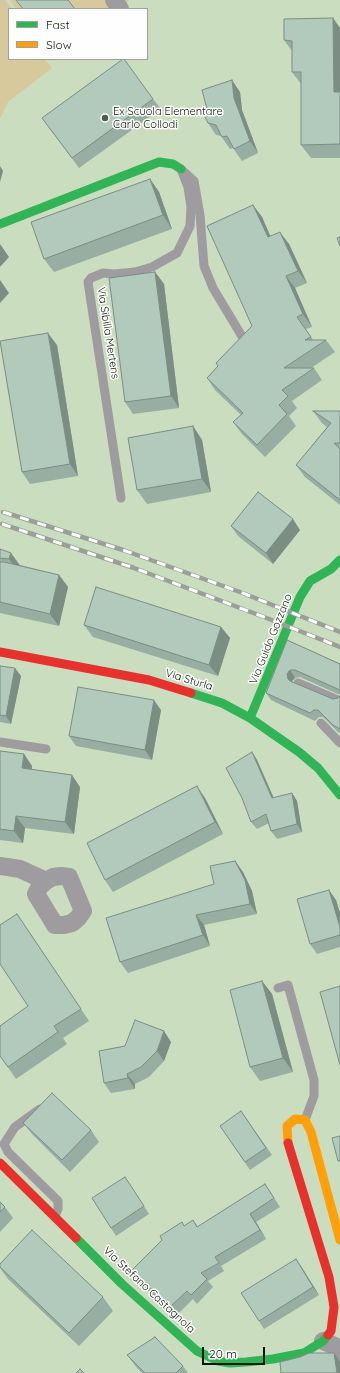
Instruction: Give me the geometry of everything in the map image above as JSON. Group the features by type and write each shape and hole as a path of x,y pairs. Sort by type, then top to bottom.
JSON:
{"street":[{"path":"0,224 159,162 173,164 181,169"},
{"name":"Via Guido Gozzano","path":"250,718 278,654 300,597 310,581 331,569 340,560"},
{"name":"Via Sturla","path":"0,652 149,680 222,703 250,718 304,756 318,768 340,795"},
{"path":"0,866 20,870 46,881"},
{"name":"Via Stefano Castagnola","path":"0,1163 122,1284 197,1351 208,1357 230,1363 273,1359 304,1353 323,1341 331,1331 333,1321 334,1307 329,1277 287,1139 287,1126 295,1119 305,1120"},
{"path":"305,1120 311,1132 340,1240"},
{"path":"323,1341 337,1347 340,1351"}],"lane":[{"path":"181,169 194,181 200,214 204,266 213,288 246,343"},
{"name":"Via Sibilla Mertens","path":"121,498 88,282 91,278 103,273 114,274 135,272 152,267 177,253 190,226 191,207 188,188 181,169"},
{"path":"298,683 340,701"},
{"path":"321,723 340,743"},
{"path":"0,742 46,749"},
{"path":"278,988 288,985 314,1080 314,1096 305,1120"},
{"path":"47,1104 15,1127 4,1144 8,1152 58,1201 58,1209 55,1217"}],"shaded area":[{"path":"0,0 5,0 11,8 8,8 8,60 46,60 52,68 8,102 0,119"},
{"path":"10,0 129,0 121,8 15,8"}],"building":[{"path":"16,0 68,0 74,8 22,8"},
{"path":"333,18 334,92 340,92 340,144 301,145 301,72 292,72 292,41 284,40 284,19"},
{"name":"Ex Scuola Elementare Carlo Collodi","path":"122,60 125,60 153,99 72,158 42,118"},
{"path":"232,80 234,98 250,141 234,149 227,136 222,137 216,125 208,123 205,117 207,109 202,90"},
{"path":"150,179 163,215 44,259 31,222"},
{"path":"253,205 268,237 280,232 298,271 286,276 303,314 297,317 311,337 305,340 326,340 284,368 314,368 282,390 288,396 279,405 287,414 257,445 233,422 243,413 207,378 218,366 216,363 252,326 207,226"},
{"path":"340,237 340,246 337,238"},
{"path":"155,272 171,396 125,402 109,278"},
{"path":"48,333 70,464 22,472 0,341"},
{"path":"313,411 340,411 340,443 334,443 340,449 340,500 296,465 331,423"},
{"path":"193,426 202,479 137,490 128,438"},
{"path":"258,492 293,519 266,553 231,526"},
{"path":"0,549 11,553 9,559 0,558"},
{"path":"0,562 59,575 50,614 0,602"},
{"path":"96,587 221,627 209,665 84,625"},
{"path":"287,640 340,664 340,690 295,670 290,670 287,674 290,681 333,699 340,696 340,729 333,725 318,710 314,710 310,713 266,693"},
{"path":"0,666 15,668 6,716 0,715"},
{"path":"78,687 154,700 145,750 69,736"},
{"path":"0,751 24,754 22,768 72,775 65,822 16,816 14,831 0,829"},
{"path":"252,752 272,798 292,793 297,824 271,831 266,814 251,822 242,798 226,768"},
{"path":"197,786 215,822 105,880 87,843"},
{"path":"235,861 245,880 250,904 196,915 203,935 120,962 106,918 214,884 210,866"},
{"path":"329,890 340,927 340,935 310,944 297,899"},
{"path":"17,914 81,1009 54,1026 58,1032 8,1067 0,1056 0,1026 28,1006 0,964 0,925"},
{"path":"262,981 283,1058 250,1067 230,990"},
{"path":"340,986 340,1065 320,992"},
{"path":"135,1020 164,1031 157,1051 141,1067 127,1074 128,1078 104,1083 99,1051 125,1046"},
{"path":"52,1093 91,1130 62,1160 23,1123"},
{"path":"241,1111 266,1148 245,1162 220,1126"},
{"path":"340,1136 340,1161 338,1161 332,1138"},
{"path":"125,1177 144,1206 111,1228 92,1198"},
{"path":"265,1184 274,1198 250,1214 260,1230 215,1257 219,1263 201,1273 207,1279 191,1295 187,1291 170,1307 131,1271 162,1240 160,1236 182,1222 184,1226 193,1220 197,1227"},
{"path":"0,1202 5,1207 0,1212"},
{"path":"32,1230 103,1297 69,1333 0,1267 0,1264"},
{"path":"296,1259 313,1287 259,1321 241,1293"},
{"path":"155,1337 183,1366 176,1373 145,1373 127,1355"},
{"path":"309,1353 334,1353 337,1373 281,1373 280,1362"},
{"path":"80,1369 84,1373 76,1373"}],"railway":[{"path":"3,512 123,550 240,592 340,632"},
{"path":"2,524 134,568 340,647"}],"traffic: fast":[{"path":"0,224 159,162 173,164 181,169"},
{"path":"250,718 300,597 310,581 331,569 340,560"},
{"path":"191,693 222,703 250,718 299,752 318,768 340,795"},
{"path":"76,1238 122,1284 197,1351 218,1361 230,1363 246,1362 304,1353 323,1341 328,1335"}],"traffic: slow":[{"path":"288,1143 287,1126 295,1119 305,1120 311,1132 340,1240"}],"traffic: jam":[{"path":"0,652 149,680 191,693"},
{"path":"288,1143 329,1277 334,1307 331,1331 328,1335"},
{"path":"0,1163 76,1238"}],"place":[{"name":"Ex Scuola Elementare Carlo Collodi","path":"105,118"}]}
